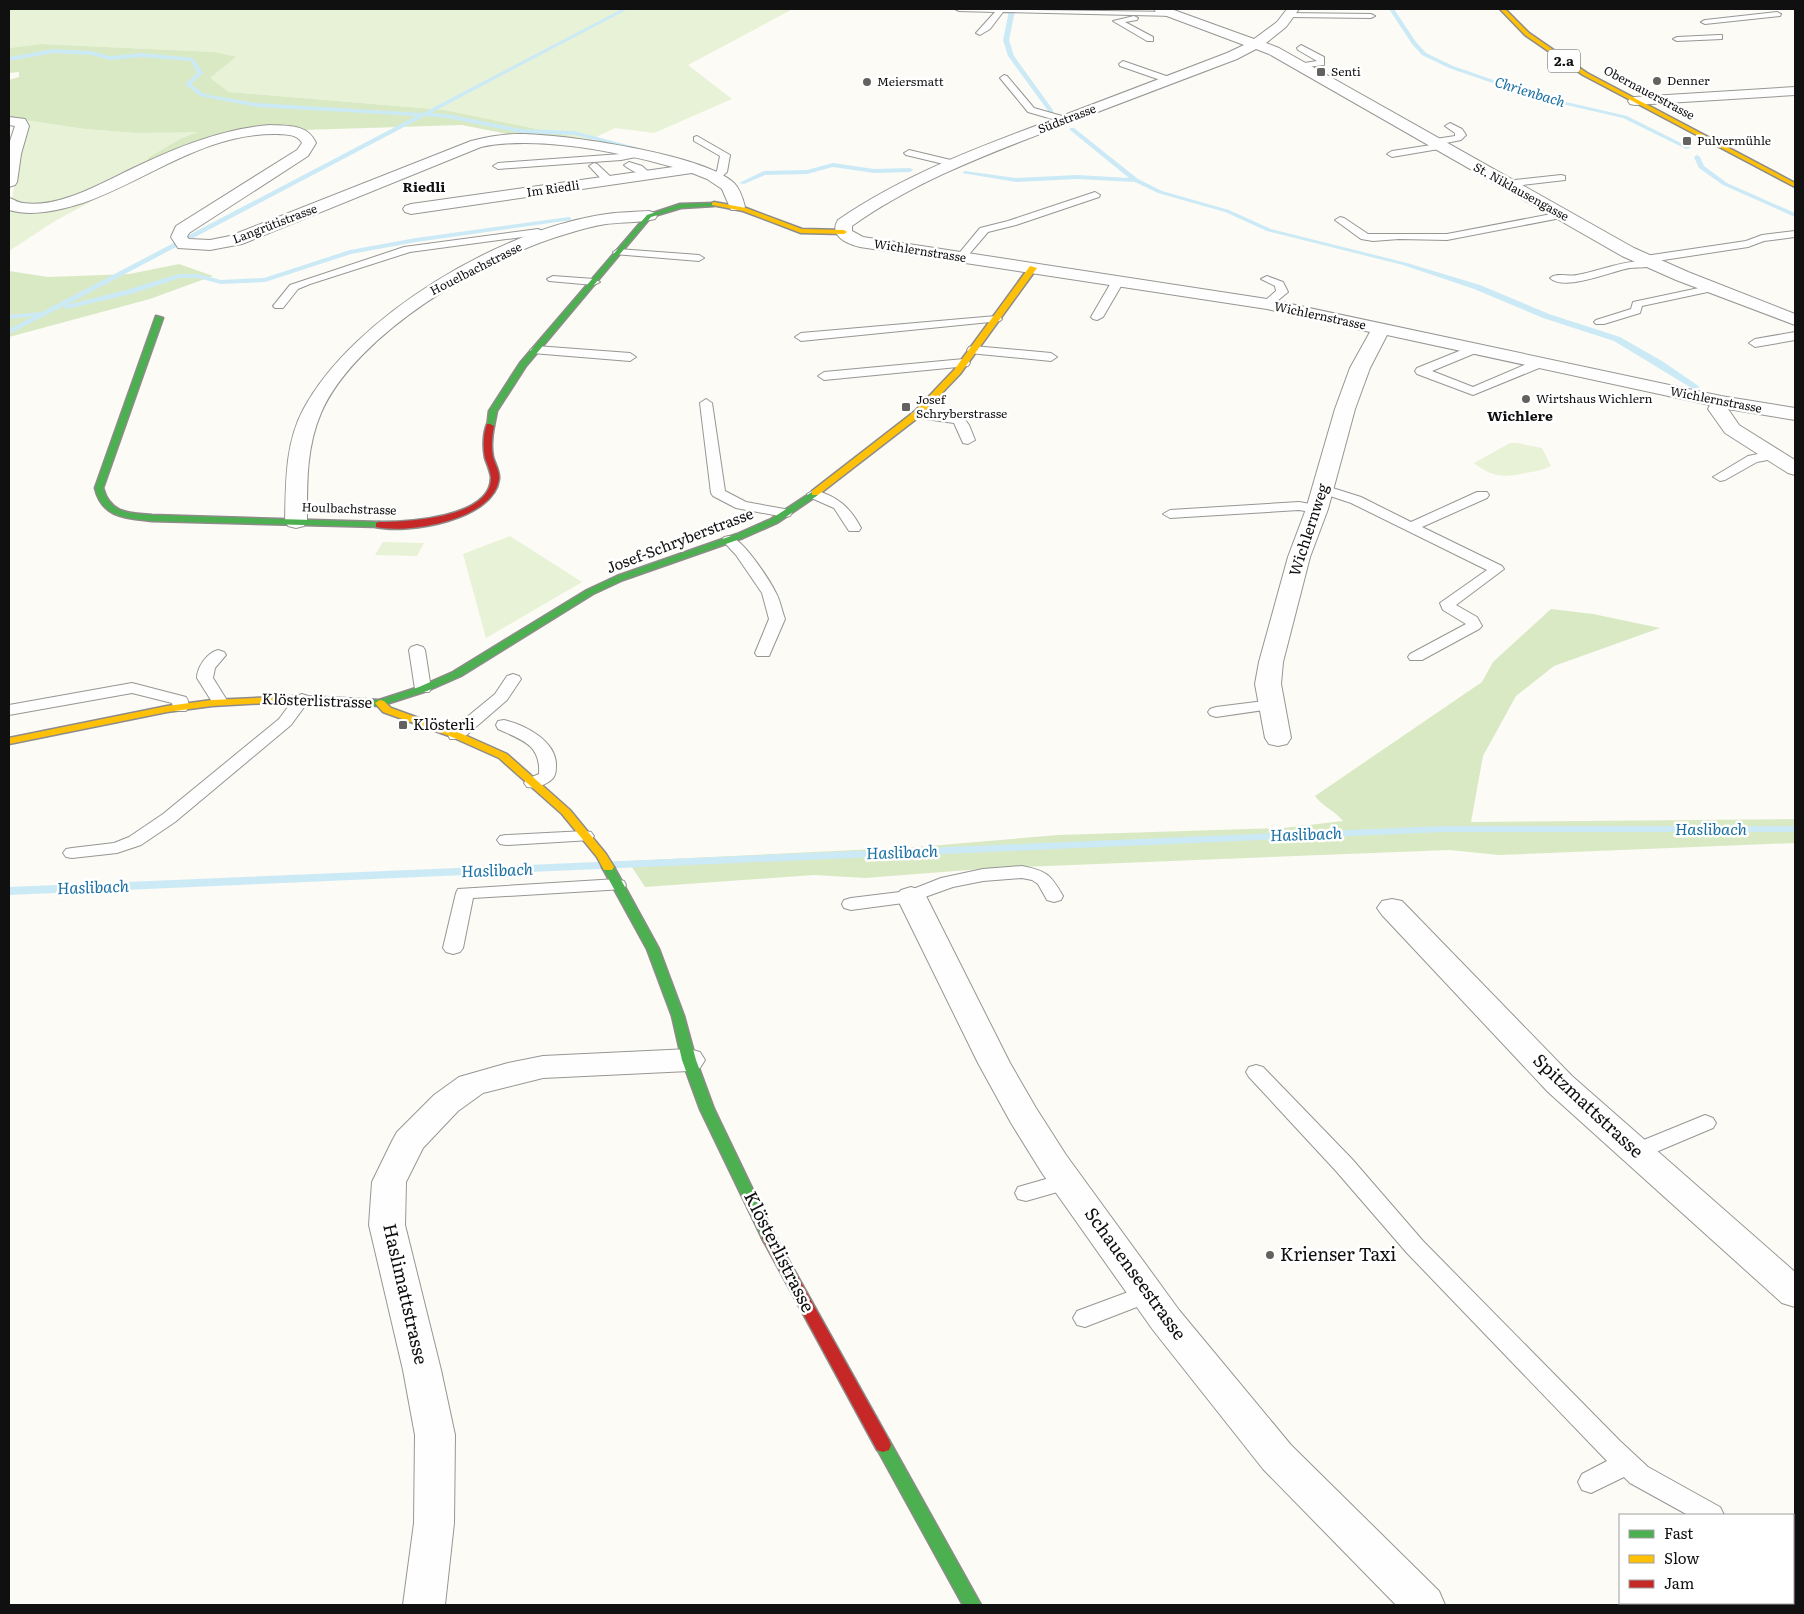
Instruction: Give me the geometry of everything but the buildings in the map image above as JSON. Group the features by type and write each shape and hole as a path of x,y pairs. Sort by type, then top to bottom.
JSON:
{"street":[{"name":"St. Niklausengasse","path":"1160,9 1224,34 1256,43 1301,66 1557,213 1649,261 1795,320"},
{"name":"Obernauerstrasse","path":"1502,9 1527,34 1585,74 1795,185"},
{"name":"Südstrasse","path":"844,232 844,224 871,205 919,178 952,163 1232,56 1278,29 1292,12"},
{"path":"1634,101 1795,91"},
{"path":"9,120 20,122 22,126 13,154 9,182"},
{"name":"Langrütistrasse","path":"9,203 28,209 54,207 108,188 147,167 191,149 249,131 287,130 302,133 307,137 309,143 303,153 182,230 178,237 184,244 199,246 236,240 486,141 521,138 634,160 671,161 714,177 729,186 737,207"},
{"name":"Im Riedli","path":"411,209 695,169"},
{"path":"649,216 661,211 692,205 737,207 775,223 802,231 844,232"},
{"name":"Houelbachstrasse","path":"296,521 299,446 313,409 340,368 386,322 444,284 487,261 546,235 582,225 627,216 649,216"},
{"name":"Houlbachstrasse","path":"159,318 99,488 100,499 108,508 125,515 152,518 386,525 430,522 456,516 476,507 489,495 495,478 489,455 488,428 492,411 536,350 649,216"},
{"name":"Wichlernstrasse","path":"844,232 849,238 860,242 1267,304 1721,402 1795,414"},
{"name":"Josef-Schryberstrasse","path":"380,703 422,689 457,674 590,592 620,578 729,540 774,521 814,494 917,414 964,363 1033,268"},
{"name":"Wichlernweg","path":"1278,738 1268,684 1270,662 1299,557 1320,499 1348,401 1360,368 1381,329"},
{"path":"1721,402 1718,409 1732,429 1795,469"},
{"name":"Klösterlistrasse","path":"9,741 220,702 302,699 380,703 387,710 456,735 502,756 566,812 604,861 653,949 678,1016 689,1060 707,1109 784,1268 972,1605"},
{"name":"Schauenseestrasse","path":"911,896 994,1063 1023,1115 1067,1181 1166,1320 1277,1457 1419,1604"},
{"name":"Spitzmattstrasse","path":"1392,908 1560,1084 1795,1293"},
{"name":"Haslimattstrasse","path":"424,1605 434,1523 435,1435 422,1370 387,1225 389,1182 409,1141 446,1103 471,1085 508,1074 543,1067 689,1060"}],"lane":[{"path":"959,9 1174,14"},
{"path":"980,33 1001,10"},
{"path":"1292,12 1371,16"},
{"path":"1150,39 1117,21 1174,14"},
{"path":"1705,22 1777,14"},
{"path":"1677,38 1718,37"},
{"path":"1301,48 1321,60 1321,62 1301,66"},
{"path":"1123,64 1169,80"},
{"path":"1004,78 1031,110 1066,120"},
{"path":"1392,154 1458,138 1461,134 1459,131 1450,126"},
{"path":"697,139 726,155 722,172 714,177"},
{"path":"909,153 952,163"},
{"path":"498,166 621,157 634,160 639,168 648,176"},
{"path":"594,166 608,181"},
{"path":"1506,184 1562,178"},
{"path":"961,257 984,230 1012,223 1095,195"},
{"path":"1340,220 1365,237 1447,237 1557,213"},
{"path":"1452,230 1557,213"},
{"path":"279,306 294,287 408,249 538,232 546,235"},
{"path":"1556,278 1576,279 1628,265 1748,244 1762,238 1795,234"},
{"path":"618,252 699,258"},
{"path":"553,279 594,282"},
{"path":"1267,279 1278,283 1282,287 1282,292 1267,304"},
{"path":"1097,317 1118,281"},
{"path":"1600,322 1636,311 1637,304 1713,288"},
{"path":"800,337 996,319"},
{"path":"1755,343 1795,336"},
{"path":"1474,349 1421,371 1473,391 1540,363"},
{"path":"536,350 630,357"},
{"path":"973,350 1051,357"},
{"path":"824,376 964,363"},
{"path":"706,404 718,493 727,500 740,505 785,513"},
{"path":"917,414 958,420 964,425 968,440"},
{"path":"1720,477 1753,459 1773,455"},
{"path":"814,494 834,501 846,510 854,528"},
{"path":"1412,527 1482,495"},
{"path":"1170,514 1299,506 1320,499 1356,500 1497,569 1448,603 1448,607 1472,620 1474,626 1416,657"},
{"path":"729,540 741,552 769,593 777,619 762,653"},
{"path":"417,650 422,689"},
{"path":"218,655 205,668 204,675 210,689 220,702"},
{"path":"456,735 501,697 513,679"},
{"path":"9,710 132,688 180,700 180,708"},
{"path":"72,853 117,848 135,841 169,818 285,722 302,699"},
{"path":"1216,712 1272,705"},
{"path":"504,725 533,740 543,749 547,756 547,776 533,783"},
{"path":"506,840 585,836"},
{"path":"851,904 911,896 948,882 984,875 1022,872 1038,876 1045,881 1054,896"},
{"path":"454,948 465,893 616,884"},
{"path":"1256,1072 1344,1166 1415,1247 1626,1463 1639,1475 1709,1514"},
{"path":"1637,1152 1705,1123"},
{"path":"1026,1194 1067,1181"},
{"path":"1086,1318 1148,1294"},
{"path":"1591,1482 1626,1463"}],"green space":[{"path":"9,9 791,10 688,65 732,99 654,133 615,128 590,140 445,110 229,92 209,78 235,58 215,52 41,44 9,48"},
{"path":"41,44 215,52 236,57 210,78 229,92 445,110 590,140 513,135 462,125 303,130 265,127 147,164 148,158 180,139 197,132 135,133 85,129 9,118 9,80 19,77 19,72 9,73 9,48"},
{"path":"28,121 85,129 135,133 199,131 180,139 147,164 65,202 25,206 12,200 21,146 30,124"},
{"path":"105,194 55,221 9,251 9,211"},
{"path":"179,264 213,276 150,299 9,337 9,271 48,277 129,274"},
{"path":"1510,443 1542,448 1551,466 1517,475 1504,476 1492,474 1474,463"},
{"path":"510,536 582,582 486,638 463,554"},
{"path":"383,542 424,543 417,556 375,555"},
{"path":"1551,609 1593,614 1660,628 1554,666 1516,696 1483,756 1471,822 1795,819 1795,843 1499,855 1449,850 994,868 865,878 814,875 645,887 628,861 917,847 1058,835 1283,828 1343,821 1315,796 1482,682 1493,662"}],"waterway":[{"path":"424,115 625,9"},
{"name":"Chrienbach","path":"1392,9 1414,43 1424,54 1451,67 1538,97 1625,117 1688,148"},
{"path":"1012,11 1006,40 1011,56 1051,111"},
{"path":"9,59 53,51 91,53 110,58 142,55 193,60 200,73 188,84 202,95 256,105 424,115"},
{"path":"9,332 424,115"},
{"path":"424,115 447,116 521,131 574,133 641,150"},
{"path":"1072,129 1136,180"},
{"name":"Chrienbach","path":"1697,157 1701,167 1725,184 1795,215"},
{"path":"742,183 764,173 807,172 833,165 874,171 910,170"},
{"path":"965,173 1016,180 1077,177 1136,180"},
{"path":"1136,180 1160,192 1227,211 1269,230 1405,264 1477,287 1546,316 1617,339 1696,387"},
{"path":"67,307 128,292 179,276 198,276 221,282 265,280 350,252 416,240 569,219"},
{"path":"9,317 39,313"},
{"name":"Haslibach","path":"9,891 1443,829 1795,829"}],"traffic: fast":[{"path":"490,426 493,411 523,365 649,216 680,206 714,204"},
{"path":"159,318 99,488 105,504 111,509 126,515 152,518 379,525"},
{"path":"299,699 380,703 423,689 457,674 590,592 620,578 740,536 774,521 815,493"},
{"path":"608,867 653,949 678,1016 689,1060 707,1109 769,1238"},
{"path":"883,1445 972,1605"}],"traffic: slow":[{"path":"1502,9 1527,34 1585,74 1795,185"},
{"path":"714,204 744,209 801,231 844,232"},
{"path":"815,493 917,414 957,372 1033,268"},
{"path":"9,741 167,709 212,703 299,699"},
{"path":"380,703 387,710 456,735 503,756 566,812 602,856 608,867"}],"traffic: jam":[{"path":"379,525 429,522 448,518 480,504 490,493 495,479 489,456 490,426"},
{"path":"769,1238 883,1445"}],"place":[{"name":"Senti","path":"1321,72"},
{"name":"Denner","path":"1657,81"},
{"name":"Meiersmatt","path":"867,82"},
{"name":"Pulvermühle","path":"1687,141"},
{"name":"Wirtshaus Wichlern","path":"1526,399"},
{"name":"Josef Schryberstrasse","path":"906,407"},
{"name":"Klösterli","path":"403,725"},
{"name":"Krienser Taxi","path":"1270,1255"}],"district":[{"name":"Riedli","path":"424,187"},
{"name":"Wichlere","path":"1520,416"}]}
